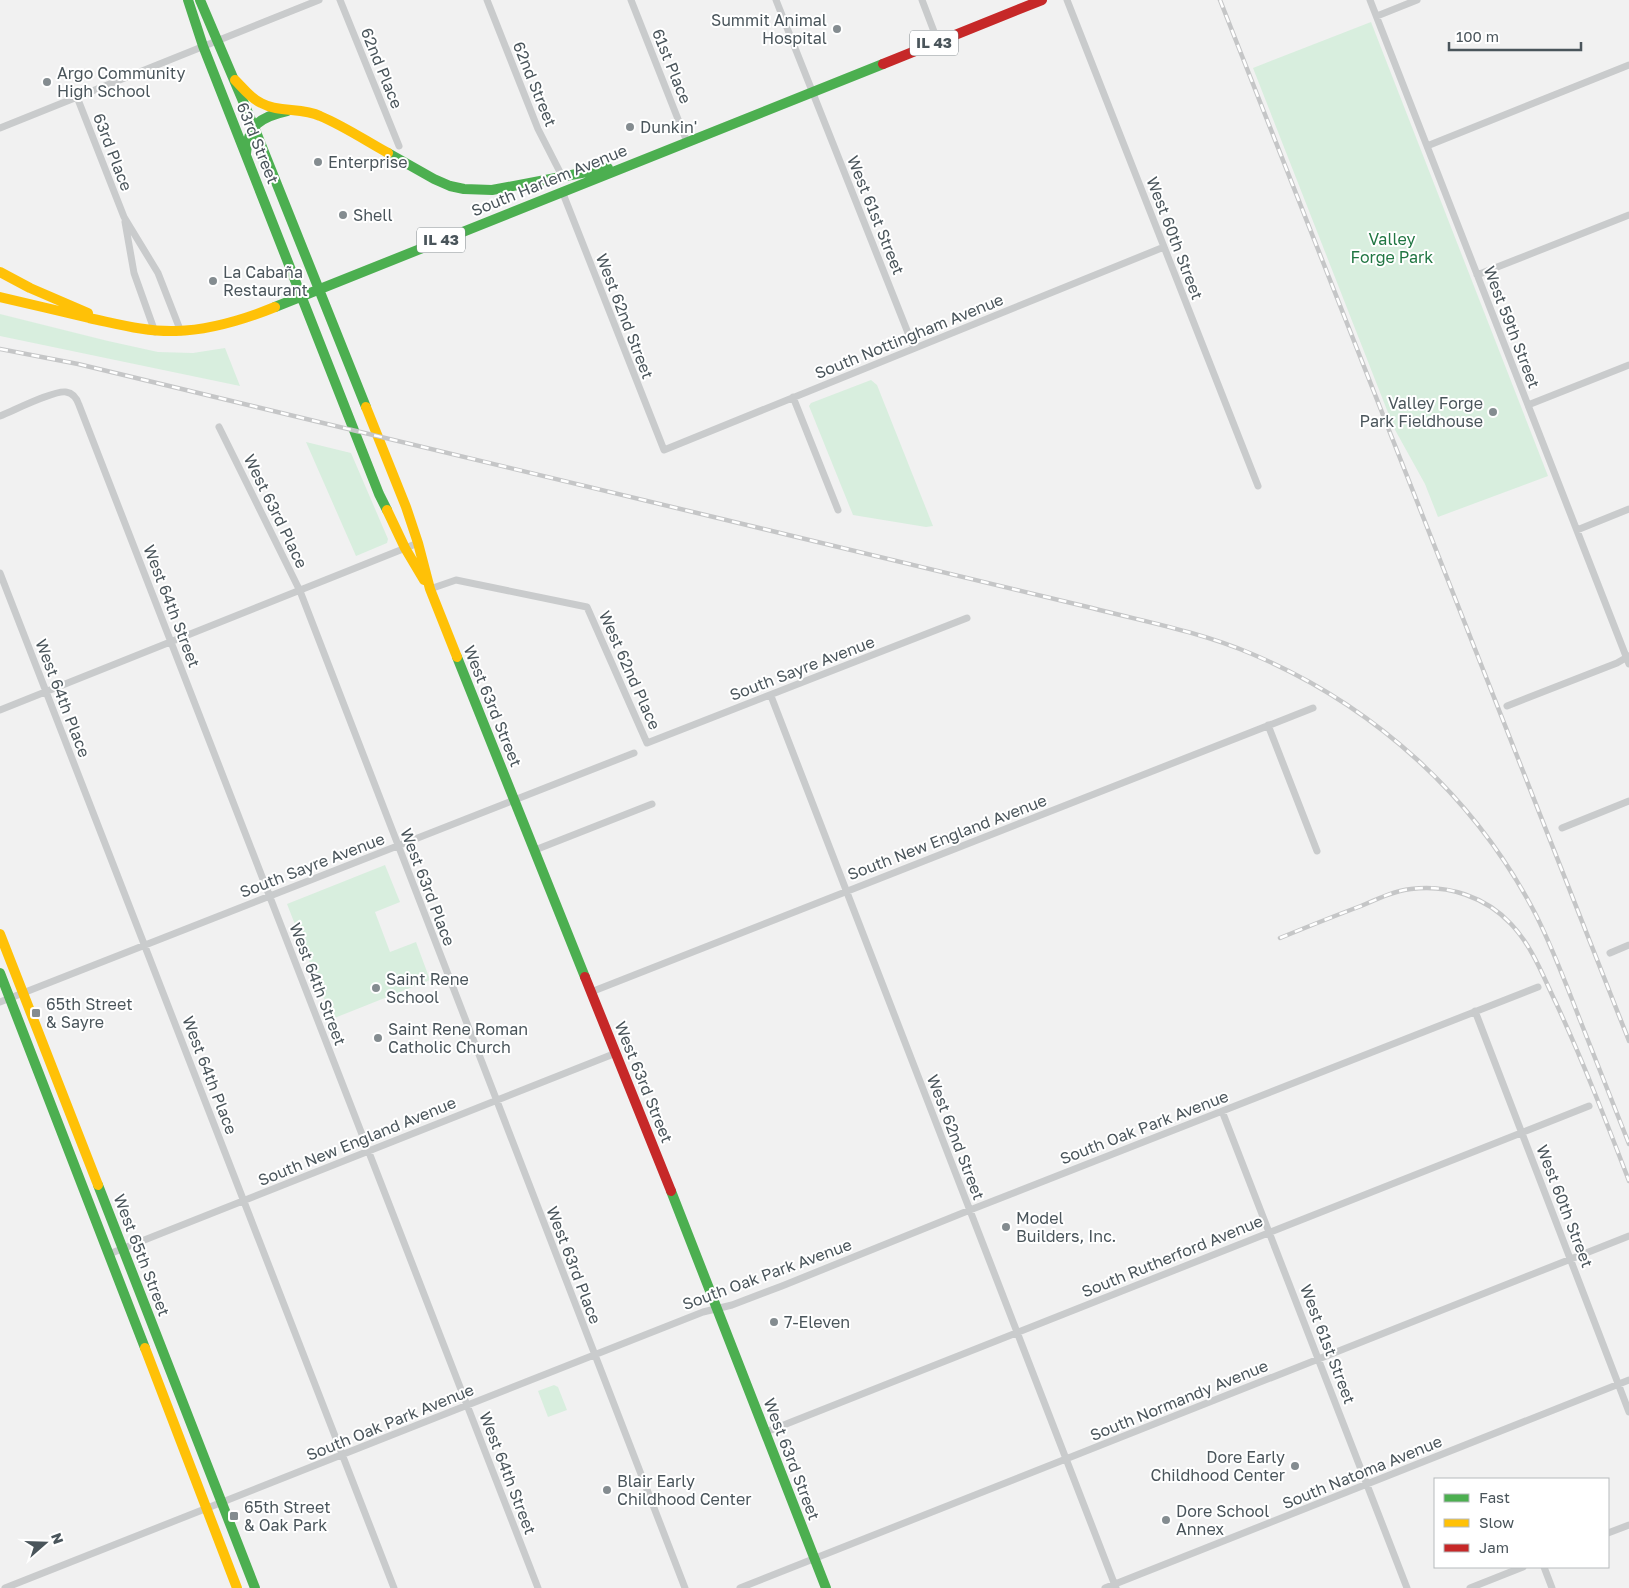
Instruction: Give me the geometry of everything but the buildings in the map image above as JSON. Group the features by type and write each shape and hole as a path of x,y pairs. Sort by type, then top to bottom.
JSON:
{"main road":[{"name":"63rd Street","path":"188,0 203,46 302,296"},
{"name":"63rd Street","path":"200,0 219,40 320,288"},
{"name":"South Harlem Avenue","path":"0,297 155,332 181,332 213,328 244,320 1042,0"},
{"path":"235,80 262,104 272,107 310,111 400,161 450,186 492,190 632,164"},
{"path":"246,154 246,140 254,126 274,114 298,109"},
{"path":"0,272 30,288 110,323"},
{"name":"West 63rd Street","path":"320,288 406,507 430,589 718,1309 826,1588"},
{"name":"West 63rd Street","path":"302,296 379,494 404,548 430,589"},
{"name":"West 65th Street","path":"0,934 255,1588"},
{"name":"West 65th Street","path":"0,973 5,1000 109,1254 237,1588"}],"street":[{"path":"0,128 319,0"},
{"name":"62nd Place","path":"340,0 399,146"},
{"name":"62nd Street","path":"487,0 538,129 562,176"},
{"name":"61st Place","path":"631,0 687,142"},
{"name":"West 61st Street","path":"776,0 914,348"},
{"path":"922,0 938,42"},
{"name":"West 60th Street","path":"1067,0 1258,486"},
{"name":"West 59th Street","path":"1370,0 1628,659"},
{"path":"1377,16 1417,0"},
{"path":"1427,146 1629,65"},
{"name":"63rd Place","path":"77,97 124,217 158,273 181,332"},
{"name":"West 62nd Street","path":"562,191 664,450"},
{"path":"1477,275 1629,215"},
{"name":"63rd Place","path":"124,217 134,273 155,332"},
{"name":"South Nottingham Avenue","path":"664,450 1164,247"},
{"path":"1528,405 1629,365"},
{"name":"West 64th Street","path":"0,416 54,394 69,392 77,400 538,1588"},
{"path":"793,397 838,510"},
{"name":"West 63rd Place","path":"219,426 300,591 684,1588"},
{"path":"1577,530 1629,509"},
{"path":"0,710 418,543"},
{"name":"West 64th Place","path":"0,573 394,1588"},
{"name":"West 62nd Place","path":"430,589 456,580 587,607 648,743"},
{"name":"South Sayre Avenue","path":"648,743 967,618"},
{"path":"1507,706 1628,659"},
{"name":"West 62nd Street","path":"771,696 1115,1586"},
{"name":"South New England Avenue","path":"591,992 1313,708"},
{"path":"1268,725 1317,851"},
{"name":"South Sayre Avenue","path":"5,1000 634,753"},
{"path":"1562,828 1629,801"},
{"path":"535,850 652,804"},
{"path":"1610,953 1629,945"},
{"name":"South Oak Park Avenue","path":"5,1588 702,1312 718,1309 782,1286 970,1210 1538,987"},
{"name":"West 60th Street","path":"1475,1011 1629,1412"},
{"name":"South New England Avenue","path":"109,1254 616,1052"},
{"name":"South Rutherford Avenue","path":"766,1432 1589,1106"},
{"name":"West 61st Street","path":"1222,1111 1407,1588"},
{"name":"South Normandy Avenue","path":"740,1588 1629,1236"},
{"name":"South Natoma Avenue","path":"1105,1588 1115,1586 1629,1380"},
{"path":"1609,1533 1629,1525"},
{"path":"1470,1588 1520,1568"},
{"path":"1544,1568 1552,1588"}],"green space":[{"name":"Valley Forge Park","path":"1371,22 1548,476 1438,517 1425,484 1394,428 1253,68"},
{"path":"0,314 158,352 193,353 225,348 240,386 0,336"},
{"path":"871,380 877,385 933,526 926,527 853,515 809,406 811,403"},
{"path":"306,442 351,453 388,539 387,543 356,556"},
{"name":"Saint Rene School","path":"385,865 400,902 375,912 390,952 416,942 430,980 332,1019 287,904"},
{"path":"554,1385 558,1387 567,1410 548,1417 538,1391"}],"railway":[{"path":"1220,0 1629,1041"},
{"path":"0,349 78,364 1193,633 1233,646 1297,675 1340,700 1380,728 1452,794 1483,832 1511,872 1536,915 1559,967 1629,1144"},
{"path":"1280,938 1386,896 1411,889 1425,888 1452,891 1465,894 1490,906 1511,924 1525,942 1536,962 1576,1047 1629,1181"}],"traffic: fast":[{"path":"188,0 203,46 379,494 387,510"},
{"path":"200,0 254,127 366,407"},
{"path":"275,307 883,64"},
{"path":"246,154 249,136 257,124 269,116 287,111"},
{"path":"388,153 434,179 450,186 464,189 492,190 608,168"},
{"path":"457,657 585,977"},
{"path":"0,973 145,1348"},
{"path":"98,1185 255,1588"},
{"path":"671,1191 826,1588"}],"traffic: slow":[{"path":"235,80 250,96 261,103 275,108 313,113 388,153"},
{"path":"0,272 30,288 88,313"},
{"path":"0,297 121,325 165,331 214,326 239,320 275,307"},
{"path":"366,407 406,507 430,589 457,657"},
{"path":"387,510 405,548 424,580"},
{"path":"0,934 98,1185"},
{"path":"145,1348 237,1588"}],"traffic: jam":[{"path":"883,64 1042,0"},
{"path":"585,977 671,1191"}],"place":[{"name":"Summit Animal Hospital","path":"837,29"},
{"name":"Argo Community High School","path":"47,82"},
{"name":"Dunkin'","path":"630,127"},
{"name":"Enterprise","path":"318,162"},
{"name":"Shell","path":"343,215"},
{"name":"La Cabaña Restaurant","path":"213,281"},
{"name":"Valley Forge Park Fieldhouse","path":"1493,412"},
{"name":"Saint Rene School","path":"376,988"},
{"name":"65th Street & Sayre","path":"36,1013"},
{"name":"Saint Rene Roman Catholic Church","path":"378,1038"},
{"name":"Model Builders, Inc.","path":"1006,1227"},
{"name":"7-Eleven","path":"774,1322"},
{"name":"Dore Early Childhood Center","path":"1295,1466"},
{"name":"Blair Early Childhood Center","path":"607,1490"},
{"name":"65th Street & Oak Park","path":"234,1516"},
{"name":"Dore School Annex","path":"1166,1520"}]}
